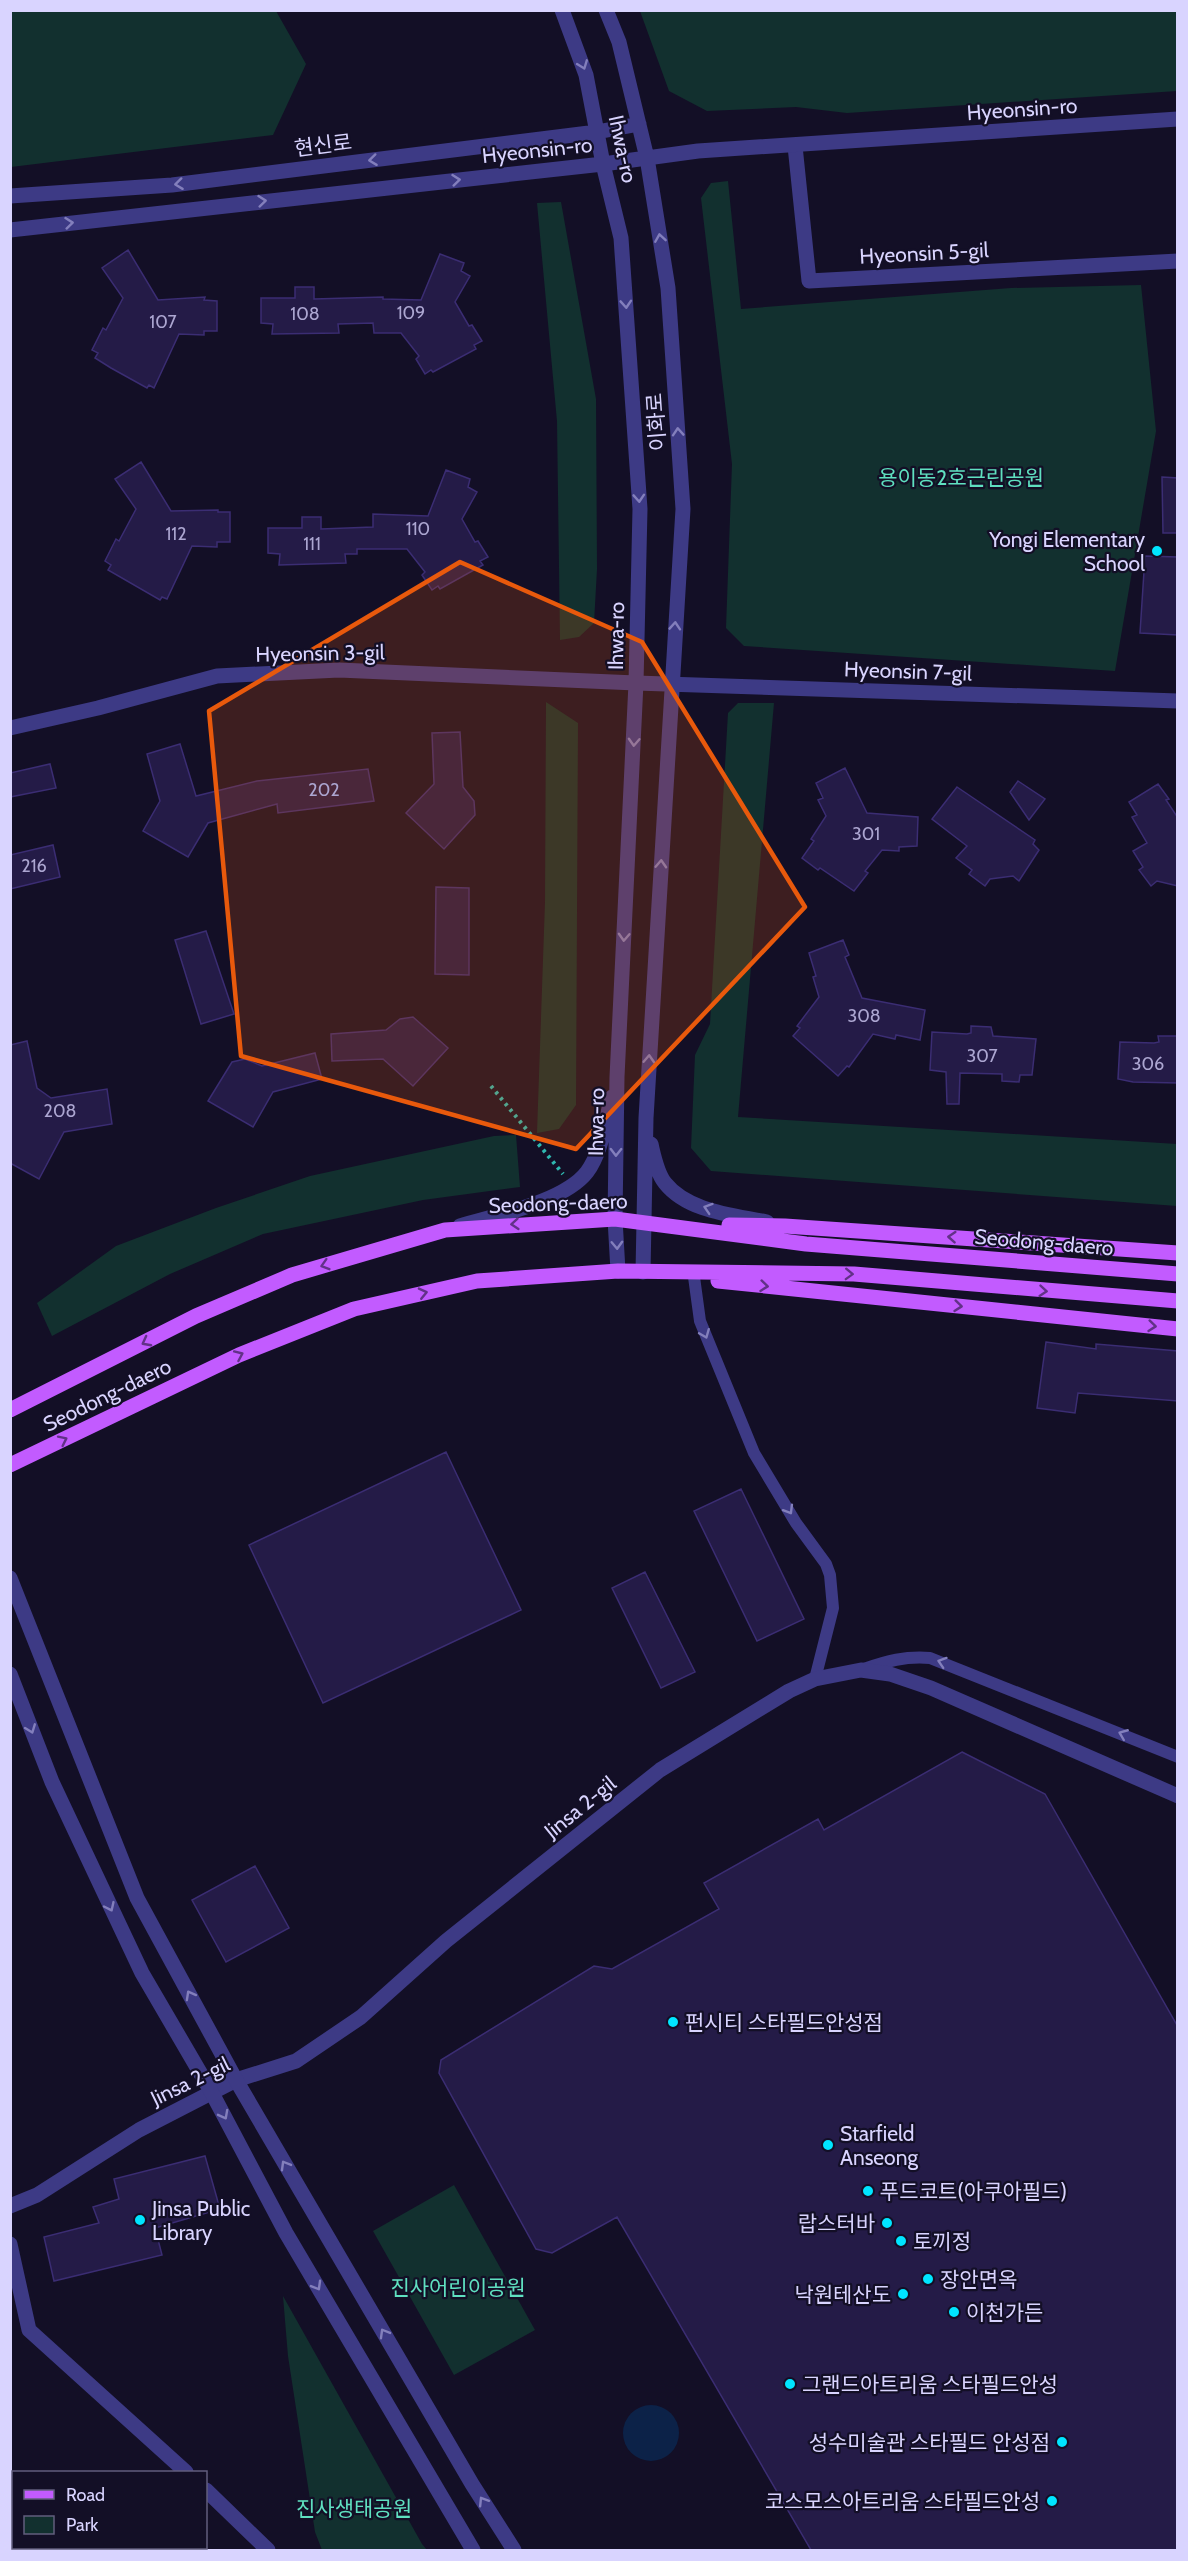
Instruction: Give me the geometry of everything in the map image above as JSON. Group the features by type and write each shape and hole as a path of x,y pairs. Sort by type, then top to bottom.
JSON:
{"main road":[{"name":"Seodong-daero","path":"10,1410 196,1316 292,1275 445,1230 615,1219 660,1223 806,1244 1178,1274"},
{"path":"660,1223 785,1226 1178,1253"},
{"name":"Seodong-daero","path":"10,1465 239,1355 354,1309 477,1281 618,1271 854,1274 1178,1302"},
{"path":"643,1272 1178,1329"}],"street":[{"name":"Ihwa-ro","path":"562,10 586,75 603,164 621,238 640,509 636,683 617,1077 615,1219 618,1271"},
{"name":"이화로","path":"606,10 619,42 647,158 668,288 683,509 646,1118"},
{"name":"Hyeonsin-ro","path":"10,230 603,164 698,151 1178,119"},
{"name":"현신로","path":"10,196 172,185 597,132 639,124"},
{"name":"Hyeonsin 5-gil","path":"795,146 809,281 1178,261"},
{"name":"Hyeonsin 3-gil","path":"10,728 98,708 217,676 339,670 636,683"},
{"name":"Hyeonsin 7-gil","path":"636,683 1178,701"},
{"path":"445,1230 527,1205 573,1186 587,1172 595,1158 617,1077"},
{"path":"643,1272 646,1118"},
{"path":"646,1118 655,1163 664,1183 682,1198 710,1209 785,1226"},
{"path":"10,1578 137,1898 236,2080 472,2484 514,2550"},
{"name":"Jinsa 2-gil","path":"10,2206 37,2195 139,2130 236,2080 296,2061 361,2018 446,1941 660,1770 789,1691 815,1679 861,1670 891,1674 931,1688 1178,1796"},
{"path":"10,1674 51,1782 137,1962 212,2093 286,2233 473,2550"},
{"path":"10,2244 29,2330 185,2471"},
{"path":"207,2491 268,2550"}],"lane":[{"path":"694,1277 700,1322 754,1453 796,1523 826,1564 830,1575 833,1608 815,1679"},
{"path":"861,1670 896,1658 910,1656 930,1658 1178,1756"}],"path":[{"path":"491,1086 573,1186"}],"highlighted area":[{"path":"460,562 642,642 805,907 576,1149 241,1056 209,711"}],"green space":[{"path":"10,11 276,11 306,64 273,135 11,167"},
{"path":"640,11 1177,11 1177,91 847,113 796,107 707,111 669,91"},
{"name":"용이동2호근린공원","path":"728,181 741,309 1011,288 1141,285 1156,431 1115,671 744,646 726,628 732,464 701,198 711,183"},
{"path":"561,202 596,399 597,569 594,623 579,637 560,640 557,421 537,203"},
{"path":"546,702 578,723 576,1105 559,1129 537,1133 545,902"},
{"path":"738,703 774,703 738,1117 1177,1144 1177,1206 711,1171 691,1148 695,1055 710,1024 728,713"},
{"path":"516,1135 520,1187 423,1200 263,1234 170,1274 52,1336 37,1303 116,1246 216,1208 310,1176 494,1136"},
{"name":"진사어린이공원","path":"454,2185 535,2330 454,2375 373,2231"},
{"name":"진사생태공원","path":"283,2296 427,2550 322,2550 315,2532 288,2356"}],"water":[{"path":"651,2405 662,2407 671,2413 677,2422 679,2433 677,2444 671,2453 662,2459 651,2461 640,2459 631,2453 625,2444 623,2433 625,2422 631,2413 640,2407"}],"building":[{"path":"128,250 158,300 205,297 204,300 217,301 217,331 204,331 204,335 179,334 154,388 149,385 147,388 111,368 95,358 98,353 92,350 103,328 106,330 123,298 102,268"},
{"path":"440,254 464,263 461,271 470,276 455,302 469,326 472,325 482,341 474,345 476,349 433,372 431,370 425,374 416,359 419,356 401,333 374,333 373,323 338,324 339,333 272,334 273,324 261,323 261,298 295,298 295,287 314,287 314,299 383,297 383,299 421,300"},
{"path":"141,462 171,511 230,512 230,542 217,542 217,547 192,546 167,599 162,597 160,600 108,570 111,565 105,561 116,539 119,541 136,509 115,479"},
{"path":"446,470 470,479 468,487 477,492 462,519 475,542 478,541 488,557 480,561 483,565 440,589 438,586 432,590 422,575 425,572 407,549 357,549 357,554 345,554 346,563 279,565 280,554 268,553 268,528 302,528 302,517 321,517 321,529 373,527 373,514 428,516"},
{"path":"1162,477 1178,478 1178,533 1163,533"},
{"path":"1145,556 1178,557 1178,635 1140,633"},
{"path":"460,732 463,787 474,801 475,815 444,849 406,813 434,784 432,733"},
{"path":"180,744 196,796 257,781 368,769 374,801 278,813 277,804 208,823 188,857 143,831 160,801 147,754"},
{"path":"50,764 56,788 10,797 10,773"},
{"path":"845,768 867,813 918,817 917,846 899,847 899,851 882,850 865,871 868,873 854,891 802,858 814,841 811,839 826,816 818,800 823,798 816,783"},
{"path":"1018,781 1045,799 1029,820 1010,792"},
{"path":"1158,784 1169,799 1166,800 1178,818 1178,886 1157,881 1151,886 1139,870 1143,867 1133,851 1147,843 1132,817 1137,815 1129,802"},
{"path":"957,787 1035,840 1033,844 1039,850 1019,881 1013,876 990,879 985,886 969,874 972,870 956,858 967,846 932,819"},
{"path":"53,845 60,877 10,889 10,855"},
{"path":"436,887 469,888 469,975 435,974"},
{"path":"206,931 234,1014 201,1024 175,940"},
{"path":"843,940 849,955 845,957 862,998 925,1010 920,1040 896,1035 895,1039 873,1034 849,1067 847,1066 838,1076 793,1036 800,1028 797,1026 819,997 809,953"},
{"path":"413,1017 448,1048 413,1086 383,1059 332,1061 331,1034 386,1030 400,1019"},
{"path":"971,1026 991,1027 993,1036 1036,1039 1032,1075 1020,1075 1019,1082 1002,1081 1002,1074 960,1073 959,1104 947,1104 946,1072 930,1070 932,1032 967,1034 971,1033"},
{"path":"1158,1036 1178,1036 1178,1083 1133,1082 1118,1079 1120,1042 1154,1043 1159,1042"},
{"path":"27,1041 37,1088 51,1098 107,1089 112,1124 64,1132 39,1179 10,1163 10,1045"},
{"path":"315,1053 322,1079 273,1092 253,1127 208,1101 232,1062 245,1059 262,1066"},
{"path":"1046,1342 1096,1349 1096,1344 1178,1351 1178,1401 1078,1393 1075,1413 1037,1408"},
{"path":"446,1452 521,1610 323,1703 249,1545"},
{"path":"741,1489 804,1619 757,1641 694,1511"},
{"path":"645,1572 695,1672 661,1688 612,1588"},
{"name":"Starfield Anseong","path":"962,1752 1045,1794 1178,2027 1178,2550 811,2550 617,2217 552,2253 536,2249 439,2073 441,2060 594,1966 612,1969 719,1909 704,1883 818,1819 824,1830"},
{"path":"255,1866 289,1928 226,1962 192,1900"},
{"name":"Jinsa Public Library","path":"205,2156 220,2209 155,2228 162,2255 54,2281 44,2237 99,2223 93,2207 119,2199 114,2179"}],"place":[{"name":"Yongi Elementary School","path":"1157,551"},
{"name":"펀시티 스타필드안성점","path":"673,2022"},
{"name":"Starfield Anseong","path":"828,2145"},
{"name":"푸드코트(아쿠아필드)","path":"868,2191"},
{"name":"Jinsa Public Library","path":"140,2220"},
{"name":"랍스터바","path":"887,2223"},
{"name":"토끼정","path":"901,2241"},
{"name":"장안면옥","path":"928,2279"},
{"name":"낙원테산도","path":"903,2294"},
{"name":"이천가든","path":"954,2312"},
{"name":"그랜드아트리움 스타필드안성","path":"790,2384"},
{"name":"성수미술관 스타필드 안성점","path":"1062,2442"},
{"name":"코스모스아트리움 스타필드안성","path":"1052,2501"}]}
